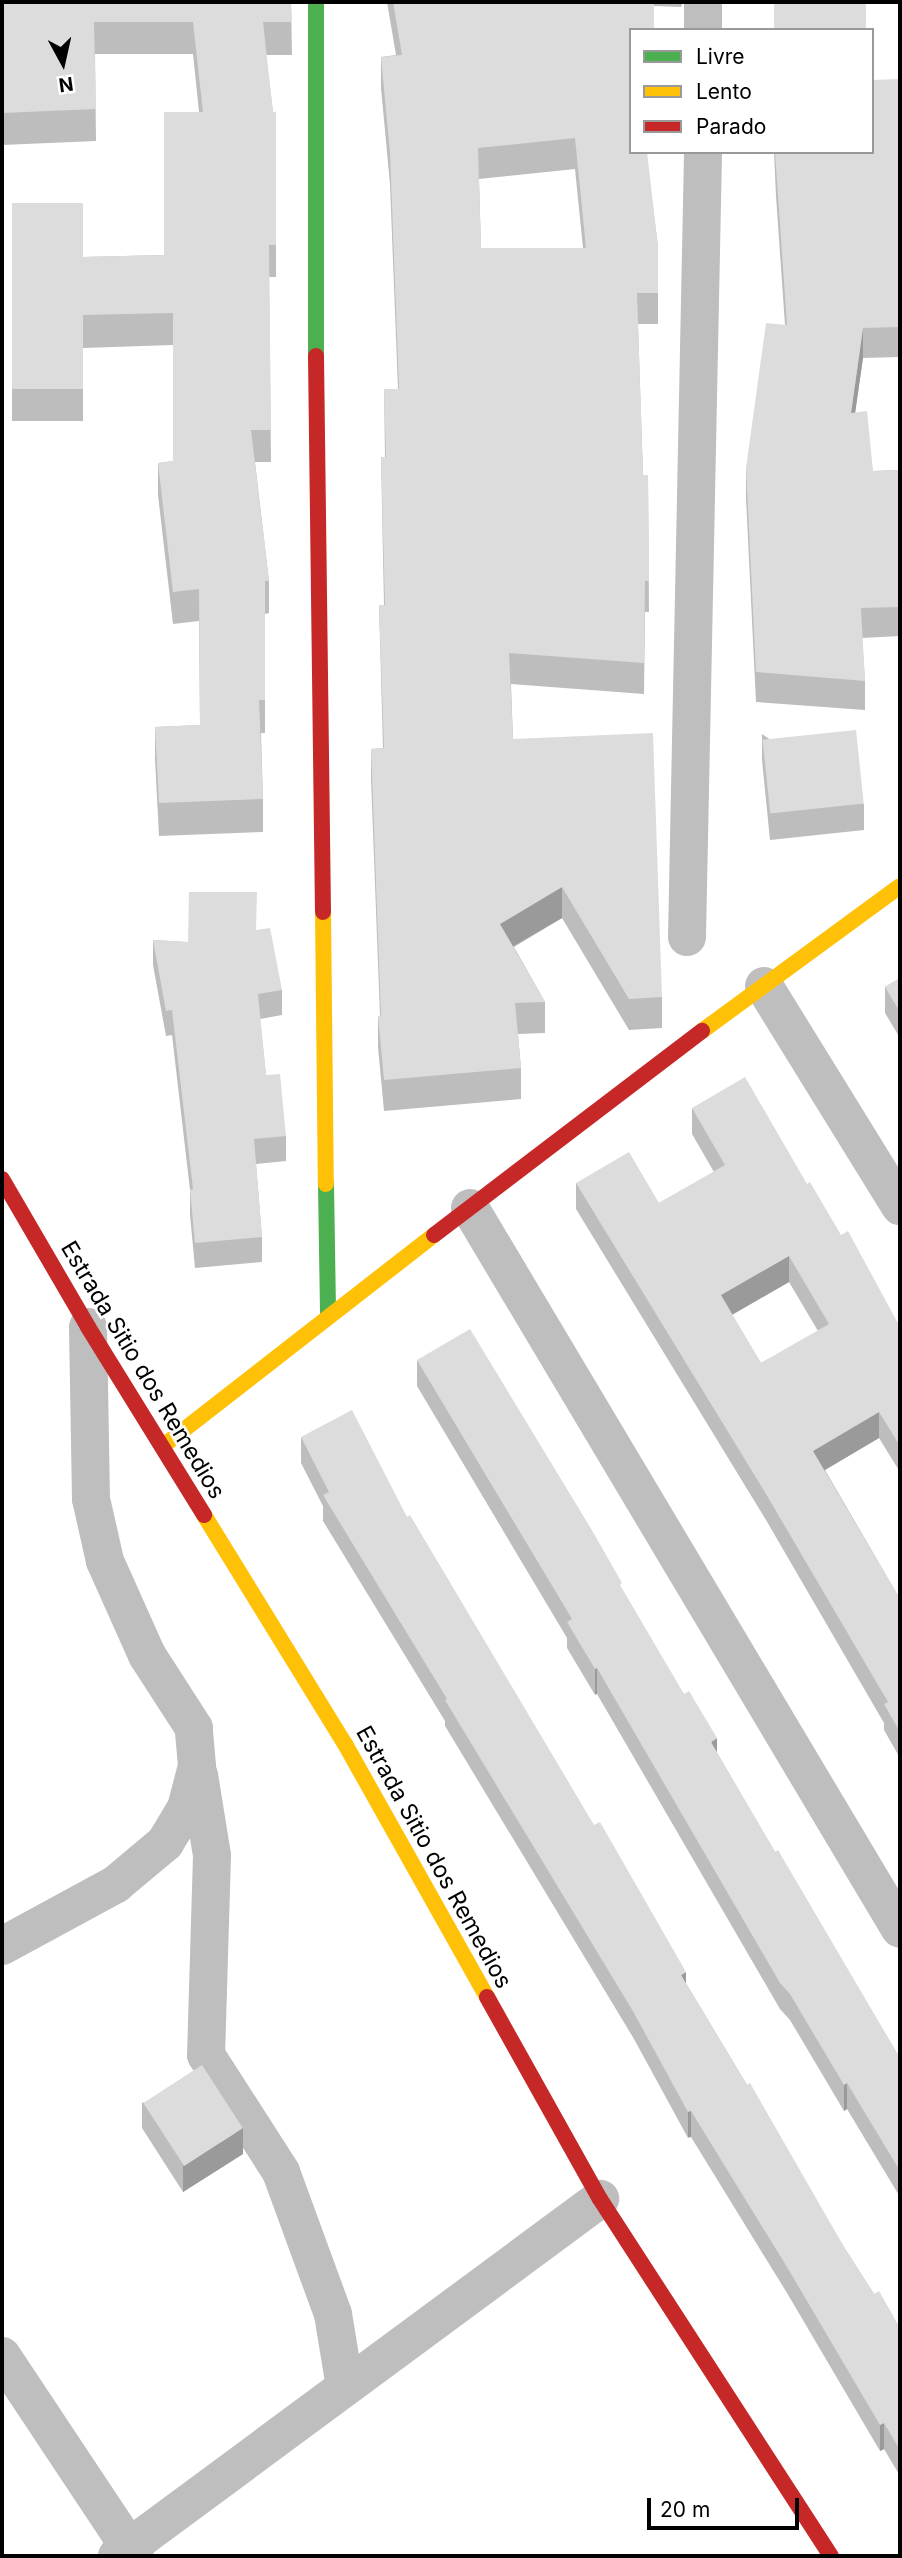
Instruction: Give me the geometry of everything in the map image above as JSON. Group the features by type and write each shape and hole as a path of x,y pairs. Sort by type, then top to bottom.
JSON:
{"street":[{"path":"316,2 316,316 328,1316"},
{"path":"703,2 703,28"},
{"path":"687,937 703,154"},
{"path":"163,1446 470,1208 900,886"},
{"path":"764,986 900,1206"},
{"name":"Estrada Sitio dos Remedios","path":"2,1179 88,1328 345,1744 600,2199 831,2556"},
{"path":"470,1208 900,1929"},
{"path":"88,1328 91,1499 105,1561 147,1654 194,1728 197,1766 212,1856 206,2054 281,2172 333,2315 345,2387"},
{"path":"2,1946 116,1884 165,1843 186,1808 197,1766"},
{"path":"2,2356 127,2553 345,2387 600,2199"}],"building":[{"path":"2,2 291,2 292,22 263,22 273,112 276,112 276,245 269,245 271,430 251,430 269,581 265,581 265,700 259,700 263,799 159,803 155,727 200,725 199,589 173,592 158,463 173,461 173,313 83,315 83,389 12,389 12,203 83,203 83,257 164,255 164,112 203,112 193,22 94,22 96,109 2,113"},
{"path":"393,2 654,2 654,28 629,28 629,154 647,154 658,247 658,293 637,293 643,475 648,475 649,581 645,581 644,663 509,653 513,739 653,733 662,997 629,999 562,887 500,924 545,1002 515,1003 521,1068 384,1080 378,1016 381,1016 371,749 384,748 379,605 385,605 381,457 386,457 384,389 399,389 390,153 381,57 402,55","holes":["575,138 586,248 481,248 478,148"]},
{"path":"774,2 866,2 866,28 774,28"},
{"path":"900,79 900,327 863,328 851,413 867,411 873,471 900,470 900,607 861,608 865,681 756,672 746,468 766,323 787,325 775,154 874,154 874,80"},
{"path":"856,730 864,804 770,813 763,740"},
{"path":"189,892 257,892 256,930 270,928 282,990 258,994 266,1075 280,1074 286,1136 254,1139 262,1237 195,1243 190,1190 193,1189 172,1010 166,1011 153,940 188,942"},
{"path":"900,978 900,1012 885,987"},
{"path":"745,1077 807,1184 810,1182 841,1235 848,1231 900,1327 900,1446 879,1412 813,1451 900,1599 900,1732 884,1704 888,1702 766,1494 576,1183 629,1152 659,1203 725,1165 692,1108","holes":["789,1256 829,1324 761,1363 721,1295"]},
{"path":"470,1329 593,1532 622,1583 620,1585 684,1694 689,1691 717,1738 711,1742 900,2058 900,2171 847,2083 844,2085 790,1994 780,1983 597,1668 595,1669 567,1622 572,1619 417,1360"},
{"path":"352,1410 407,1517 410,1515 594,1825 600,1822 686,1972 681,1975 747,2085 750,2083 844,2247 874,2294 879,2291 900,2328 900,2450 884,2423 880,2425 787,2267 691,2111 688,2112 634,2013 323,1495 329,1492 301,1437"},
{"path":"202,2065 243,2128 184,2166 143,2103"}],"traffic: fast":[{"path":"316,2 316,356"},
{"path":"326,1184 328,1316"}],"traffic: slow":[{"path":"702,1031 900,886"},
{"path":"323,912 326,1184"},
{"path":"163,1446 434,1235"},
{"path":"204,1515 345,1744 487,1997"}],"traffic: jam":[{"path":"316,356 323,912"},
{"path":"434,1235 702,1031"},
{"path":"2,1179 88,1327 204,1515"},
{"path":"487,1997 600,2199 831,2556"}]}
